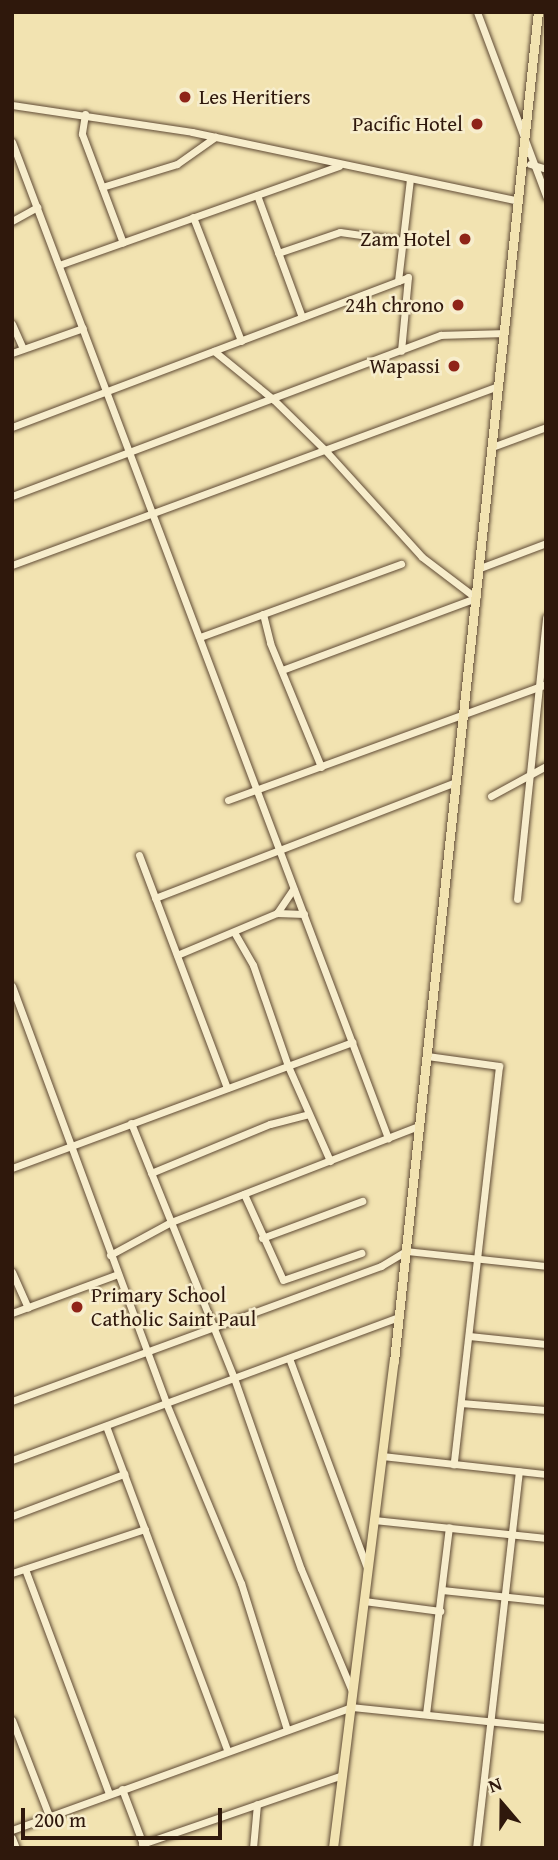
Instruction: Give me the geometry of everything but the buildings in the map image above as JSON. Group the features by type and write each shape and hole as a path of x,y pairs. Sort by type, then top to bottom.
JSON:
{"main road":[{"path":"333,1848 399,1317 538,12"}],"street":[{"path":"477,14 546,196"},
{"path":"12,105 85,114 215,138 516,200"},
{"path":"85,114 82,134 123,243"},
{"path":"102,187 177,164 215,138"},
{"path":"13,144 388,1138"},
{"path":"522,161 546,169"},
{"path":"59,265 340,165"},
{"path":"398,281 410,179"},
{"path":"257,195 302,317"},
{"path":"12,221 37,207"},
{"path":"193,218 241,341"},
{"path":"278,253 340,232 403,241"},
{"path":"12,427 408,277 401,351"},
{"path":"12,324 23,349"},
{"path":"12,353 83,328"},
{"path":"12,496 454,332 503,333"},
{"path":"214,351 274,400 325,450 422,556 476,598"},
{"path":"12,565 498,386"},
{"path":"492,447 546,427"},
{"path":"480,568 546,543"},
{"path":"200,637 401,564"},
{"path":"282,670 476,598"},
{"path":"263,614 282,670 321,766"},
{"path":"517,899 546,618"},
{"path":"228,800 546,684"},
{"path":"491,796 546,766"},
{"path":"155,898 456,782"},
{"path":"139,855 227,1088"},
{"path":"277,913 293,889"},
{"path":"177,955 277,913 304,914"},
{"path":"234,932 253,965 288,1066 330,1161"},
{"path":"12,986 166,1403 241,1583 287,1730"},
{"path":"12,1168 352,1042"},
{"path":"427,1056 499,1066 454,1464"},
{"path":"152,1173 270,1124 309,1114"},
{"path":"131,1122 234,1378 301,1569 352,1691"},
{"path":"110,1255 171,1222 419,1126"},
{"path":"244,1194 283,1280 361,1253"},
{"path":"262,1237 362,1201"},
{"path":"12,1401 381,1266 406,1251 546,1266"},
{"path":"12,1272 28,1308"},
{"path":"12,1313 118,1274"},
{"path":"12,1460 399,1317"},
{"path":"469,1336 546,1344"},
{"path":"289,1358 368,1571"},
{"path":"461,1403 546,1410"},
{"path":"106,1426 227,1750"},
{"path":"382,1456 546,1474"},
{"path":"476,1848 519,1471"},
{"path":"12,1516 124,1474"},
{"path":"374,1520 546,1538"},
{"path":"426,1714 449,1527"},
{"path":"12,1573 145,1529"},
{"path":"25,1569 109,1794"},
{"path":"442,1590 546,1601"},
{"path":"364,1601 440,1611"},
{"path":"12,1830 351,1707 546,1727"},
{"path":"12,1720 49,1816"},
{"path":"122,1789 143,1846 342,1775"},
{"path":"253,1848 257,1804"},
{"path":"12,1838 16,1848"}],"place":[{"name":"Les Heritiers","path":"185,97"},
{"name":"Pacific Hotel","path":"477,124"},
{"name":"Zam Hotel","path":"465,239"},
{"name":"24h chrono","path":"458,305"},
{"name":"Wapassi","path":"454,366"},
{"name":"Primary School Catholic Saint Paul","path":"77,1307"}]}
